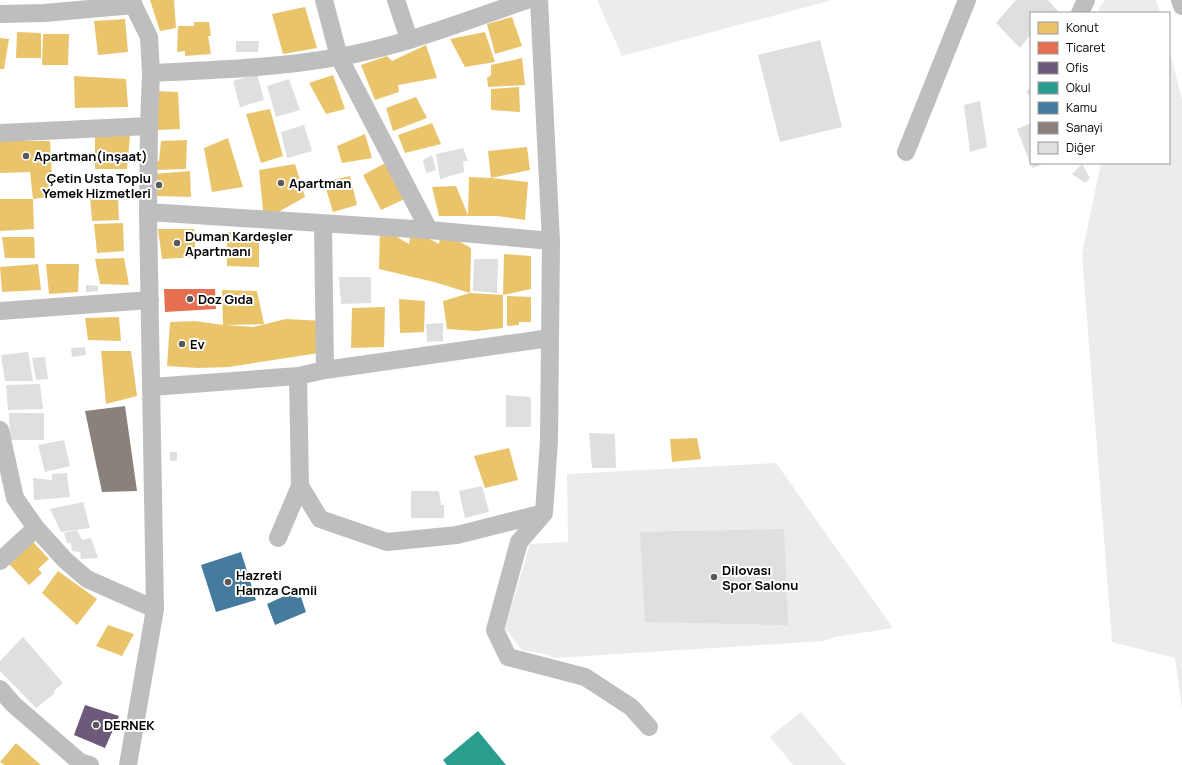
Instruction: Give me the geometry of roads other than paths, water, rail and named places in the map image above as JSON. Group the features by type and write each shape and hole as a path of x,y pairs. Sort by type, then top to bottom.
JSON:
{"street":[{"path":"324,0 339,57 430,230"},
{"path":"396,0 409,40"},
{"path":"152,73 275,66 339,57 409,40 527,0"},
{"path":"539,0 551,241 549,441 544,513 519,542 495,630 508,657 585,677 631,707 649,727"},
{"path":"906,152 967,0"},
{"path":"1080,12 1086,0"},
{"path":"1180,0 1182,6"},
{"path":"0,14 43,6 133,2 150,37 152,73 148,126 148,212 156,609 128,765"},
{"path":"0,133 148,126"},
{"path":"148,212 430,230 551,241"},
{"path":"323,224 325,370"},
{"path":"0,311 150,300"},
{"path":"152,387 298,376 325,370 550,338"},
{"path":"278,538 300,486 298,376"},
{"path":"0,430 15,498 36,528 64,560 88,578 156,609"},
{"path":"300,486 320,519 387,542 457,535 544,513"},
{"path":"0,560 36,528"},
{"path":"0,689 13,704 80,762 90,765"}],"place":[{"name":"Apartman(inşaat)","path":"26,156"},
{"name":"Apartman","path":"281,183"},
{"name":"Çetin Usta Toplu Yemek Hizmetleri","path":"159,185"},
{"name":"Duman Kardeşler Apartmanı","path":"177,243"},
{"name":"Doz Gıda","path":"190,299"},
{"name":"Ev","path":"182,344"},
{"name":"Dilovası Spor Salonu","path":"714,577"},
{"name":"Hazreti Hamza Camii","path":"228,582"},
{"name":"DERNEK","path":"96,725"}]}
